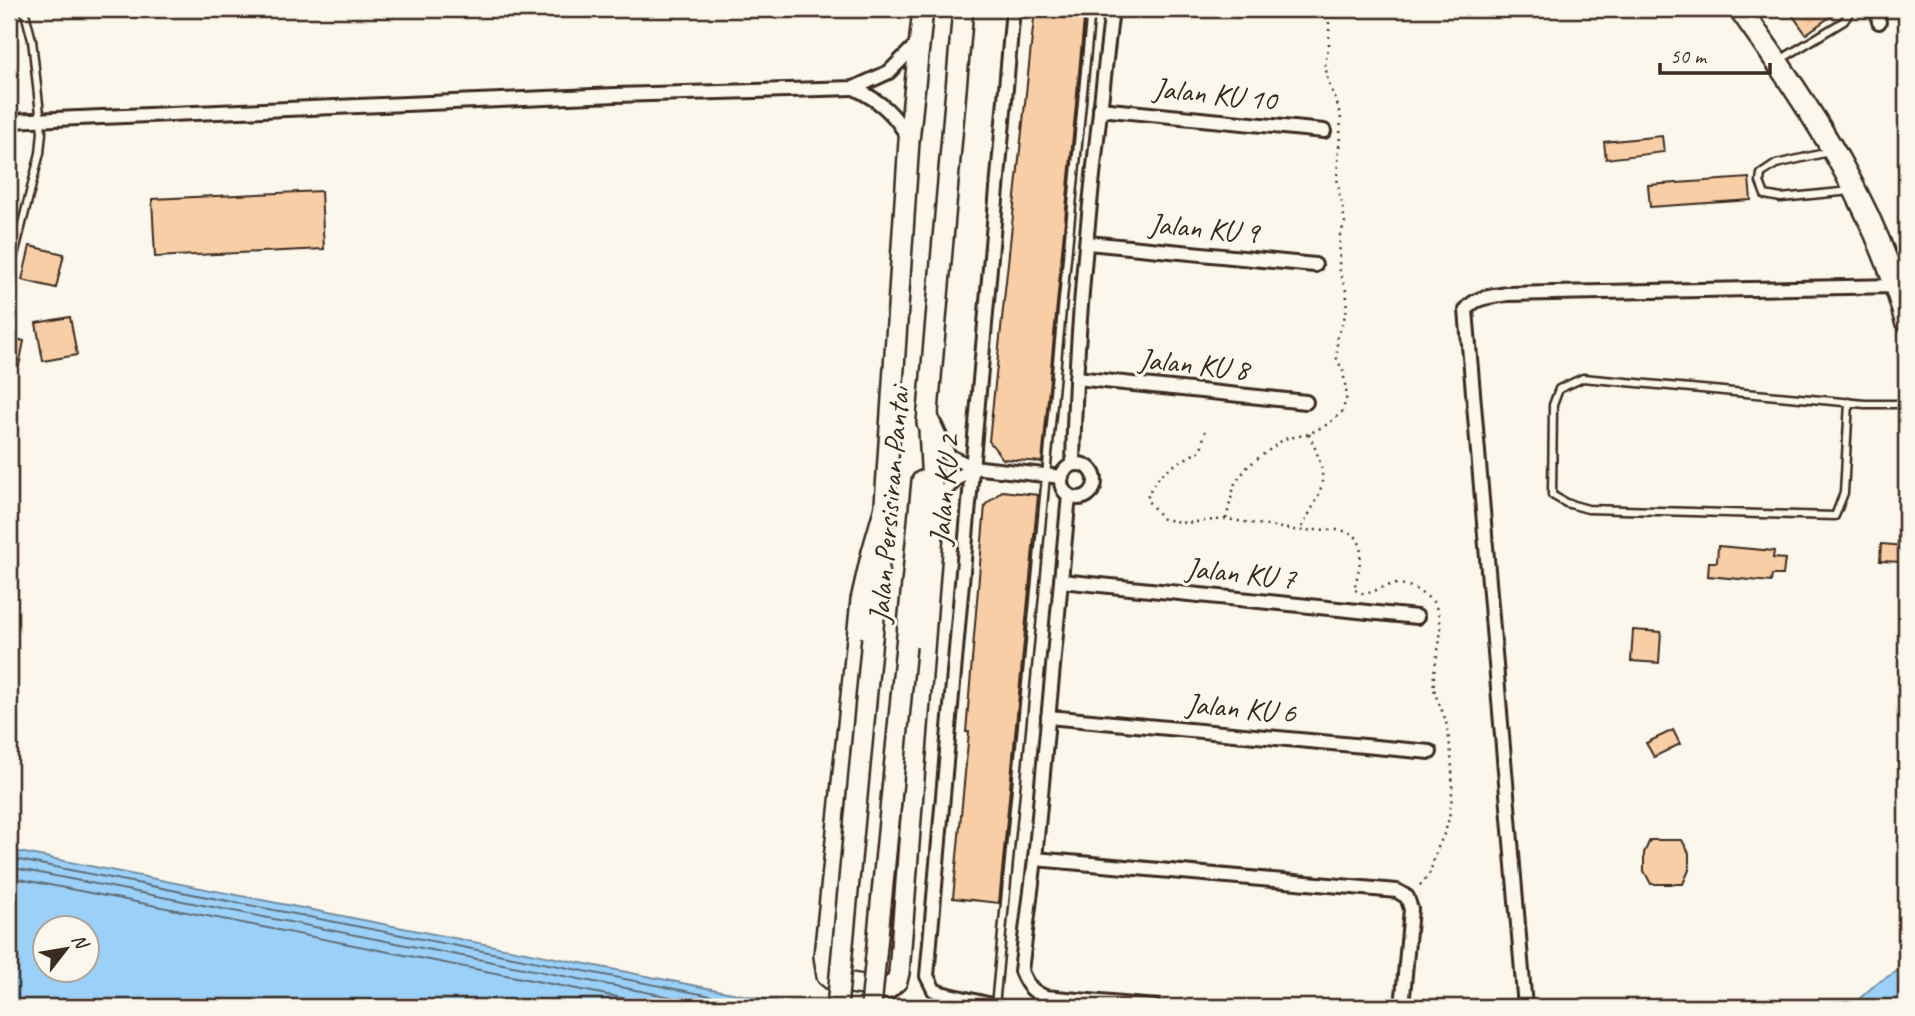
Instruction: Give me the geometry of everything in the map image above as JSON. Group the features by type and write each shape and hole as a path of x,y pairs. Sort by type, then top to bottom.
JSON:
{"highway":[{"path":"1740,9 1778,61 1857,190 1897,273 1905,315"}],"main road":[{"name":"Jalan Persisiran Pantai","path":"837,1007 885,506 909,141 923,9"},
{"name":"Jalan Persisiran Pantai","path":"871,1007 928,411 962,9"},
{"path":"885,506 861,600 824,956 827,976 832,980 888,989 897,981 934,520 928,411"}],"street":[{"name":"Jalan KU 2","path":"998,1007 934,990 927,976 1013,9"},
{"path":"1073,464 1076,378 1100,109 1112,9"},
{"path":"9,121 616,95 855,88 889,72 919,41"},
{"path":"855,88 876,99 888,110 909,141"},
{"name":"Jalan KU 10","path":"1100,109 1324,131"},
{"name":"Jalan KU 9","path":"1088,243 1315,265"},
{"path":"1525,1007 1466,310 1478,298 1507,294 1897,273"},
{"name":"Jalan KU 8","path":"1076,378 1306,402"},
{"path":"928,411 949,456 972,467 1062,477"},
{"path":"1079,463 1089,467 1095,477 1095,483 1090,493 1074,497 1062,487 1062,477 1066,469 1079,463"},
{"path":"934,520 939,500 948,488 972,467"},
{"path":"1069,495 1035,859 1021,971 1033,992 1045,998 1155,1007"},
{"name":"Jalan KU 7","path":"1061,581 1417,617"},
{"name":"Jalan KU 6","path":"1048,717 1430,752"},
{"path":"1035,859 1397,891 1407,897 1411,909 1402,1007"}],"lane":[{"path":"9,275 40,153 42,119 32,40 24,9"},
{"path":"998,1007 1091,9"},
{"path":"1778,61 1844,21 1852,9"},
{"path":"1835,151 1776,164 1761,174 1760,182 1765,195 1781,198 1857,190"},
{"path":"1849,402 1844,493 1835,516 1588,509 1566,503 1552,495 1553,405 1559,389 1583,378 1849,402 1906,404"}],"path":[{"path":"1226,519 1235,484 1249,465 1284,439 1310,434 1328,424 1342,412 1347,396 1343,371 1337,359 1337,338 1346,313 1347,294 1339,268 1340,236 1346,222 1337,178 1340,119 1325,63 1329,44 1329,9"},
{"path":"1205,430 1201,450 1163,471 1149,487 1147,500 1163,519 1185,523 1226,519 1300,531 1348,531 1359,540 1362,552 1354,589 1359,594 1368,594 1391,583 1405,584 1433,601 1439,620 1440,649 1434,671 1434,689 1446,724 1451,771 1450,817 1433,861 1431,874 1407,897"},
{"path":"1300,531 1324,486 1322,463 1310,434"}],"water":[{"path":"9,850 803,1007 9,1007"},
{"path":"1906,966 1906,1007 1850,1007 1877,983"}],"building":[{"path":"1035,9 1085,9 1042,462 1003,459 989,441"},
{"path":"1788,9 1841,9 1806,34"},
{"path":"1662,136 1664,152 1606,159 1604,142"},
{"path":"1749,178 1751,200 1650,207 1648,185"},
{"path":"321,191 324,249 155,257 152,199"},
{"path":"30,246 64,254 56,288 22,280"},
{"path":"70,317 77,355 43,361 36,323"},
{"path":"9,337 24,341 19,366 9,364"},
{"path":"1002,491 1038,495 999,903 953,898 969,732 966,732 985,505"},
{"path":"1881,544 1906,546 1906,559 1902,559 1902,562 1880,561"},
{"path":"1718,546 1774,551 1773,558 1785,559 1783,575 1772,575 1771,582 1708,576 1709,562 1717,562"},
{"path":"1633,630 1661,632 1659,663 1631,661"},
{"path":"1673,730 1680,744 1654,757 1646,743"},
{"path":"1650,840 1682,840 1689,853 1689,870 1683,884 1651,884 1644,871 1644,853"}]}
